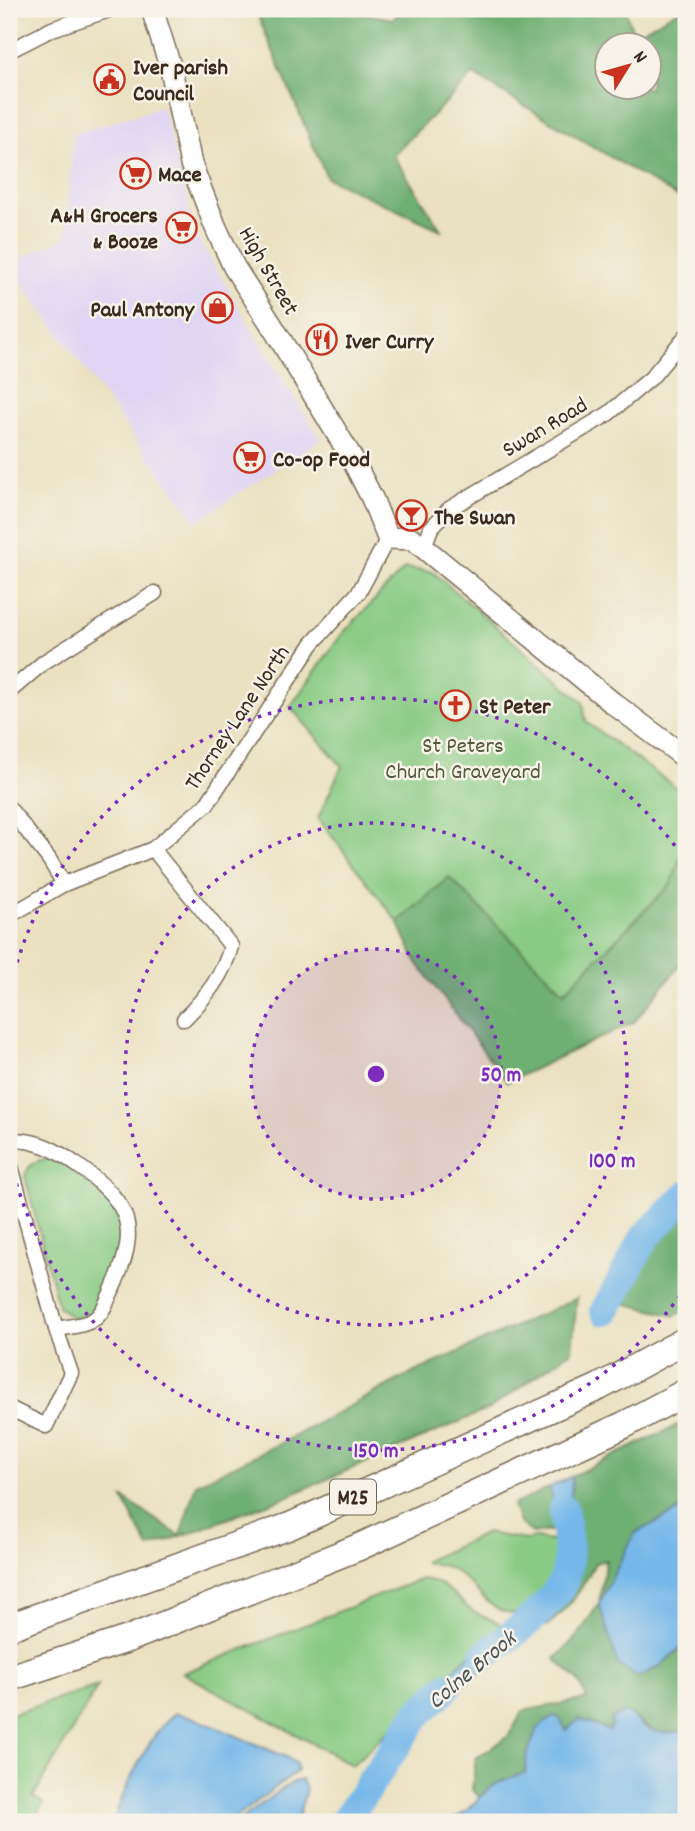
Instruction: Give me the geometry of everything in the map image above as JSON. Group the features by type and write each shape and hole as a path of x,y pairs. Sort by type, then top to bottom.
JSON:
{"highway":[{"name":"M25","path":"9,1627 290,1526 599,1387 686,1340"},
{"name":"M25","path":"9,1678 128,1639 359,1548 624,1425 686,1392"}],"main road":[{"name":"High Street","path":"152,9 171,69 191,164 216,228 234,267 350,455 372,498 388,538"},
{"path":"388,538 413,539 424,547 614,704 686,758"}],"street":[{"path":"9,51 52,29 112,9"},
{"name":"Swan Road","path":"424,547 430,528 449,509 608,414 651,378 686,336"},
{"name":"Thorney Lane North","path":"9,916 64,884 153,849 207,804 312,643 359,592 388,538"},
{"path":"9,692 44,662 155,593"},
{"path":"9,808 49,859 64,884"},
{"path":"153,849 231,946 221,972 202,1001 184,1019"},
{"path":"9,1140 35,1141 66,1157 103,1183 121,1205 126,1219 126,1257 102,1313 90,1324 56,1329"},
{"path":"9,1159 56,1329 71,1373 46,1426 9,1408"}],"shaded area":[{"path":"162,107 197,237 321,439 196,522 22,283 19,259 66,237 73,134"}],"green space":[{"path":"255,9 338,9 393,19 404,9 625,9 633,32 594,32 594,102 664,102 664,32 639,32 681,9 686,9 686,202 473,75 393,155 441,230 327,178"},
{"name":"St Peters Church Graveyard","path":"405,568 433,572 583,702 586,722 686,795 686,844 671,884 564,992 449,878 398,922 318,818 342,766 290,707 342,634"},
{"path":"681,856 686,878 686,958 634,1022 507,1082 417,963 398,922 449,877 564,992 671,884"},
{"path":"50,1158 59,1160 103,1191 112,1201 121,1225 120,1256 98,1308 90,1314 73,1319 58,1306 25,1176 35,1162"},
{"path":"686,1204 686,1309 675,1316 624,1303 633,1265"},
{"path":"577,1298 572,1351 489,1409 286,1497 149,1548 122,1497 180,1536 196,1484 287,1440 400,1379"},
{"path":"686,1421 686,1507 635,1533 660,1666 686,1643 686,1730 657,1732 633,1715 612,1725 609,1731 589,1722 573,1725 566,1730 537,1729 527,1755 525,1773 487,1790 480,1798 472,1789 476,1758 509,1736 523,1711 587,1699 578,1680 555,1659 579,1634 599,1603 606,1560 595,1563 580,1590 562,1613 546,1626 541,1623 567,1593 582,1549 571,1496 572,1476"},
{"path":"550,1487 558,1529 534,1534 519,1523 513,1505"},
{"path":"486,1533 550,1541 560,1534 559,1559 552,1580 539,1598 520,1615 497,1609 464,1578 447,1567 426,1564 425,1561"},
{"path":"421,1579 443,1586 472,1611 502,1625 352,1765 183,1673"},
{"path":"98,1686 33,1797 43,1803 33,1822 9,1822 9,1715"}],"water":[{"path":"572,1476 571,1496 575,1520 558,1529 550,1487"},
{"path":"686,1507 686,1643 660,1666 639,1677 618,1665 599,1603 635,1533"},
{"path":"576,1525 582,1549 567,1593 541,1623 520,1615 539,1598 552,1580 559,1559 560,1534"},
{"path":"502,1625 527,1636 506,1656 417,1715 433,1689"},
{"path":"625,1712 654,1731 686,1730 686,1822 446,1822 463,1813 494,1785 525,1773 527,1755 537,1729 554,1716 559,1718 566,1730 580,1719 609,1731 611,1719"},
{"path":"176,1713 192,1717 286,1757 296,1764 297,1771 230,1822 114,1822 122,1797 148,1746 167,1720"},
{"path":"302,1780 306,1789 297,1822 237,1822 292,1782"}],"waterway":[{"name":"Colne Brook","path":"605,1311 645,1237 686,1196"},
{"name":"Colne Brook","path":"485,1655 534,1617 563,1581 568,1554 563,1509"},
{"name":"Colne Brook","path":"344,1822 417,1715 447,1687"}],"place":[{"name":"Iver parish Council","path":"110,79"},
{"name":"Mace","path":"135,173"},
{"name":"A&H Grocers & Booze","path":"181,227"},
{"name":"Paul Antony","path":"217,308"},
{"name":"Iver Curry","path":"322,340"},
{"name":"Co-op Food","path":"250,458"},
{"name":"The Swan","path":"411,516"},
{"name":"St Peter","path":"456,705"}]}
